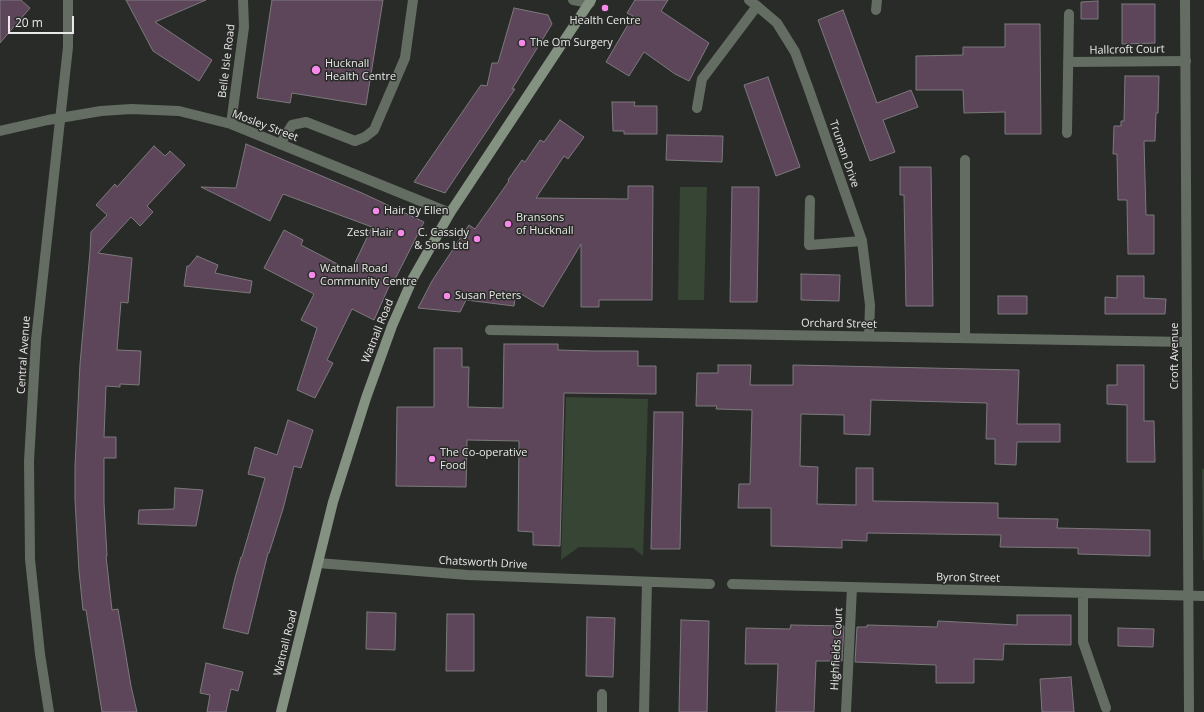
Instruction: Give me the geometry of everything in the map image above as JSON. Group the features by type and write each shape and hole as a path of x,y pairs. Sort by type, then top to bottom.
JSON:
{"main road":[{"name":"Watnall Road","path":"281,712 333,502 366,398 392,326 413,278 450,213 590,1"}],"street":[{"name":"Central Avenue","path":"49,712 40,654 30,559 30,461 36,340 68,47 68,0"},
{"name":"Belle Isle Road","path":"231,124 244,27 243,0"},
{"path":"280,144 292,125 306,122 355,141 365,137 374,130 405,58 413,0"},
{"path":"573,0 590,1"},
{"name":"Croft Avenue","path":"1185,0 1189,712"},
{"path":"696,108 702,79 753,3"},
{"name":"Truman Drive","path":"753,3 777,23 795,52 862,241 870,305 869,336"},
{"path":"1067,133 1068,14"},
{"name":"Hallcroft Court","path":"1068,62 1186,61"},
{"name":"Mosley Street","path":"0,131 48,120 100,111 139,109 179,111 231,124 450,213"},
{"path":"965,160 965,338"},
{"path":"810,200 809,245 862,241"},
{"name":"Orchard Street","path":"490,330 1187,342"},
{"name":"Chatsworth Drive","path":"318,563 468,575 710,584"},
{"path":"644,712 647,582"},
{"name":"Byron Street","path":"732,584 1204,596"},
{"name":"Highfields Court","path":"846,712 852,587"},
{"path":"1083,593 1083,642 1106,708"},
{"path":"602,694 602,712"}],"green space":[{"path":"680,187 707,187 704,300 678,300"},
{"path":"566,397 648,399 643,556 633,548 579,547 561,560"},
{"path":"1202,469 1204,469 1204,560 1203,560"}],"building":[{"path":"0,0 21,0 30,8 0,43"},
{"path":"126,0 206,0 155,22 212,60 199,81 153,51"},
{"name":"Hucknall Health Centre","path":"272,0 383,0 366,105 292,93 290,103 257,98"},
{"path":"635,0 668,0 661,11 709,43 689,81 675,74 644,52 629,76 606,62 633,16 627,13"},
{"path":"1098,1 1098,19 1081,19 1081,2"},
{"path":"1122,4 1155,4 1155,43 1122,44"},
{"path":"514,8 548,15 552,24 512,89 515,89 445,193 414,182 481,85 487,86 492,63 498,63"},
{"path":"843,10 877,103 911,90 918,107 883,120 895,152 870,161 818,20"},
{"path":"1005,24 1040,24 1041,134 1005,134 1005,112 964,113 963,90 916,90 916,56 963,55 963,47 1005,47"},
{"path":"1125,76 1159,76 1158,113 1156,113 1155,141 1144,141 1146,215 1154,215 1154,254 1128,254 1127,200 1118,200 1117,154 1113,154 1114,126 1121,126 1121,121 1124,121"},
{"path":"768,77 800,167 776,176 744,85"},
{"path":"612,102 635,102 634,106 657,106 657,134 624,134 624,131 613,131"},
{"path":"560,120 584,137 568,159 564,156 536,198 628,199 628,186 653,186 652,300 599,300 599,307 581,307 581,244 543,307 516,291 514,306 466,300 460,312 418,308 432,281 469,225 475,229 522,160 525,162 540,140 544,142"},
{"path":"667,135 723,136 722,162 666,160"},
{"path":"246,144 362,193 424,222 393,283 391,282 374,320 352,309 327,360 333,363 315,398 297,390 317,328 301,320 314,294 264,268 284,230 303,240 301,245 351,271 372,227 283,194 270,221 201,187 236,188"},
{"path":"154,146 165,156 170,151 185,165 147,206 153,212 140,226 131,217 98,253 132,258 128,303 121,302 117,350 141,351 139,385 120,384 120,387 106,386 104,437 116,437 116,458 104,458 106,556 112,610 118,609 137,712 102,712 86,610 83,610 75,500 75,466 80,364 91,232 107,215 96,205 115,184 117,187"},
{"path":"900,167 931,167 933,306 906,306 904,195 900,195"},
{"path":"732,187 759,187 757,302 730,302"},
{"path":"197,256 218,265 215,273 252,281 250,293 184,286 187,266 189,266"},
{"path":"801,274 840,275 839,301 801,300"},
{"path":"1117,276 1144,276 1144,298 1166,299 1165,314 1105,314 1105,297 1117,298"},
{"path":"998,296 1027,296 1027,314 998,314"},
{"path":"504,344 558,344 558,350 638,351 638,366 656,366 656,394 564,393 560,546 533,545 533,532 518,531 519,441 467,440 466,487 396,486 397,407 434,407 434,348 462,348 462,367 469,367 468,407 503,408"},
{"path":"718,365 751,365 750,385 793,385 793,365 1019,370 1017,424 1060,424 1060,442 1017,442 1016,465 995,464 995,439 986,439 987,403 871,400 870,435 844,434 844,415 801,414 800,466 818,467 817,504 856,505 856,468 873,468 873,501 998,503 998,518 1058,519 1057,528 1150,530 1150,556 1078,554 1078,548 1000,547 1001,535 867,533 867,541 842,540 842,548 771,546 771,508 738,508 739,484 750,484 752,410 716,409 717,406 696,406 697,373 718,373"},
{"path":"1117,365 1144,365 1144,421 1154,421 1155,462 1127,462 1127,405 1107,404 1107,385 1117,385"},
{"path":"654,412 683,412 680,549 651,549"},
{"path":"288,420 313,430 301,468 294,466 283,509 268,553 248,634 223,628 235,578 265,478 248,474 255,447 277,455"},
{"path":"175,488 203,490 196,526 138,524 139,510 174,509"},
{"path":"367,612 396,613 395,650 366,649"},
{"path":"447,614 474,614 474,671 446,671"},
{"path":"1017,615 1071,615 1071,645 1004,644 1003,660 974,659 974,683 936,683 936,665 855,662 857,627 867,627 867,625 937,627 938,621 1017,625"},
{"path":"587,617 615,618 613,677 586,676"},
{"path":"681,620 709,621 707,712 679,712"},
{"path":"791,625 844,626 842,661 816,661 814,712 776,712 778,664 745,664 746,628 790,629"},
{"path":"1118,628 1154,629 1153,647 1118,646"},
{"path":"206,663 243,672 238,691 231,689 226,712 207,712 210,695 200,693"},
{"path":"1071,677 1074,712 1042,712 1040,679"}],"place":[{"name":"Health Centre","path":"605,8"},
{"name":"The Om Surgery","path":"522,43"},
{"name":"Hucknall Health Centre","path":"316,70"},
{"name":"Hair By Ellen","path":"376,211"},
{"name":"Bransons of Hucknall","path":"508,224"},
{"name":"Zest Hair","path":"401,233"},
{"name":"C. Cassidy & Sons Ltd","path":"477,239"},
{"name":"Watnall Road Community Centre","path":"312,275"},
{"name":"Susan Peters","path":"447,296"},
{"name":"The Co-operative Food","path":"432,459"}]}
